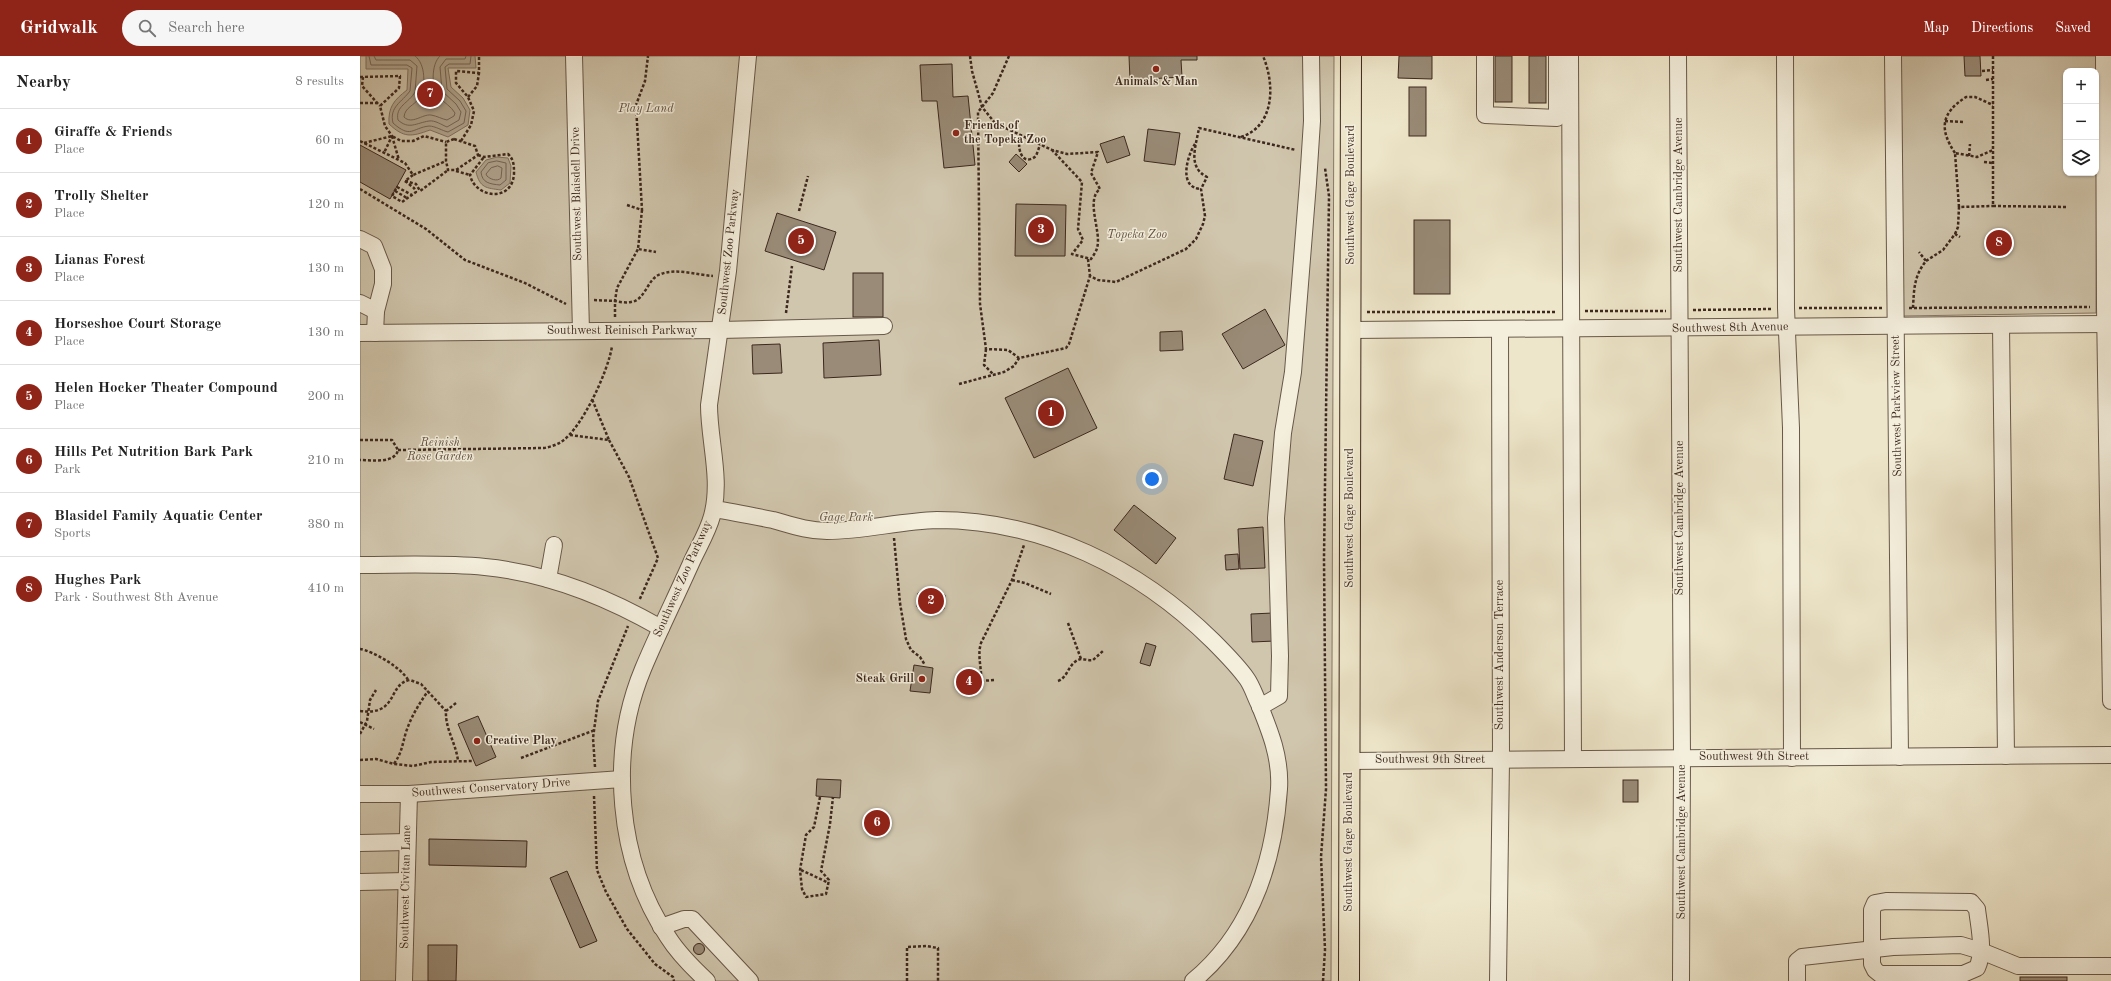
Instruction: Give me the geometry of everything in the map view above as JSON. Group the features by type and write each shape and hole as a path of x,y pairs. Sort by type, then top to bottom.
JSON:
{"main road":[{"name":"Southwest Gage Boulevard","path":"1349,981 1350,56"}],"street":[{"name":"Southwest Blaisdell Drive","path":"574,56 581,331"},
{"name":"Southwest Zoo Parkway","path":"707,981 680,952 661,927 648,901 634,862 625,821 622,779 624,742 632,704 643,670 704,535 714,508 716,480 709,421 709,405 728,271 748,56"},
{"path":"1260,707 1279,696 1280,656 1276,518 1283,433 1293,372 1308,183 1312,121 1311,56"},
{"path":"1485,56 1485,114 1557,118 1557,56"},
{"path":"1570,56 1573,759"},
{"name":"Southwest Cambridge Avenue","path":"1678,56 1682,757 1681,981"},
{"path":"1785,56 1786,308 1788,327 1787,357 1791,428 1792,758"},
{"name":"Southwest Parkview Street","path":"1893,56 1900,757"},
{"path":"2104,56 2105,307 2108,324 2111,701"},
{"path":"360,239 374,246 383,269 383,284 376,311 368,333"},
{"path":"360,303 376,311"},
{"name":"Southwest 8th Avenue","path":"1350,321 1500,329 2108,324"},
{"path":"2001,325 2006,756"},
{"name":"Southwest Reinisch Parkway","path":"368,333 720,330 884,326"},
{"name":"Southwest Anderson Terrace","path":"1498,981 1501,760 1500,329"},
{"path":"714,508 798,528 826,531 873,527 909,521 971,522 1035,533 1065,543 1130,575 1184,613 1218,645 1248,681 1271,732 1279,782 1278,807 1268,860 1248,914 1233,938 1215,962 1193,981"},
{"path":"548,579 554,545"},
{"path":"360,565 448,565 486,567 548,579 606,600 661,628"},
{"name":"Southwest 9th Street","path":"1349,760 2111,755"},
{"name":"Southwest Conservatory Drive","path":"360,794 410,794 622,779"},
{"name":"Southwest Civitan Lane","path":"404,981 407,842 410,794"},
{"path":"360,843 407,842"},
{"path":"360,882 406,881"},
{"path":"1886,901 1971,902 1975,904 1977,909 1981,951 1981,961 1977,968 1963,974 1880,974 1875,970 1871,950 1872,910 1875,904 1886,901"},
{"path":"661,927 684,919 692,919 750,981"},
{"path":"1797,981 1797,961 1802,957 1893,947 1961,945 1981,951 2018,966 2111,966"}],"path":[{"path":"468,96 477,86 479,73 478,56"},
{"path":"615,301 617,288 638,249 642,210 636,105 645,81 648,56"},
{"path":"970,56 972,71 982,107 995,123 1052,150 1067,154 1098,152 1091,173 1100,189 1095,195 1093,202 1097,221 1098,248 1091,259 1072,254 1083,240 1078,229 1082,182 1052,150"},
{"path":"993,374 984,365 986,348 980,304 978,112 993,93 1009,56"},
{"path":"1240,137 1247,135 1258,126 1269,106 1270,81 1263,56"},
{"path":"1993,56 1993,206"},
{"path":"1982,71 1993,70"},
{"path":"461,141 471,125 474,111 468,96 456,83 456,71 479,73"},
{"path":"380,106 399,88 400,76 361,77 361,87 380,106 385,126 392,136 399,160"},
{"path":"1986,80 1993,79"},
{"path":"1913,308 1914,282 1919,270 1926,261 1943,250 1955,234 1958,227 1959,207 1955,153 1946,140 1944,130 1945,121 1949,111 1966,97 1975,97 1993,105"},
{"path":"360,103 377,103"},
{"path":"1945,121 1962,122"},
{"path":"1090,276 1098,280 1116,282 1186,249 1200,232 1205,216 1201,189 1207,177 1200,173 1195,164 1194,153 1199,128 1297,150"},
{"path":"1021,134 1018,148 1025,159 1031,159 1036,156 1040,145"},
{"path":"384,153 392,136"},
{"path":"362,142 392,136 401,141 413,141 424,136 446,142 454,139 475,146 478,155"},
{"path":"362,142 405,163 413,175"},
{"path":"446,142 446,160 448,170"},
{"path":"1196,143 1188,158 1187,176 1192,186 1201,189"},
{"path":"1969,156 1970,144"},
{"path":"1955,153 1977,157 1993,150"},
{"path":"470,174 472,181 478,188 488,194 502,194 510,189 514,176 513,159 508,154 484,157 478,155"},
{"path":"456,170 478,155"},
{"path":"470,174 484,157"},
{"path":"405,181 413,175 446,160"},
{"path":"1984,162 1993,163"},
{"path":"1323,981 1325,950 1321,857 1326,789 1324,550 1329,196 1324,163"},
{"path":"405,181 416,184 420,191 448,170 456,170 470,174"},
{"path":"799,211 808,176"},
{"path":"405,181 414,188 416,192 412,195 407,198 402,202 392,196 397,187 412,195"},
{"path":"361,191 426,229 465,260 554,296 580,313"},
{"path":"394,191 407,198"},
{"path":"627,205 642,210"},
{"path":"1959,207 2068,207"},
{"path":"1955,234 1960,237"},
{"path":"638,249 656,252"},
{"path":"1919,252 1926,261"},
{"path":"1018,358 1066,348 1069,344 1090,276 1088,259"},
{"path":"785,328 792,266"},
{"path":"592,300 632,302 643,295 648,283 660,274 672,272 714,276"},
{"path":"1327,312 1350,321 1571,312 1786,308 2105,307"},
{"path":"398,450 544,448 562,442 570,435 592,398 608,366 614,331"},
{"path":"986,348 1008,350 1018,358"},
{"path":"959,384 1004,372 1014,366 1018,358"},
{"path":"570,435 609,440 592,398"},
{"path":"360,440 392,440 398,450"},
{"path":"360,460 391,459 395,456 398,450"},
{"path":"894,536 900,603 906,639 911,650 920,657 925,665"},
{"path":"994,680 981,681 978,652 1012,580 1024,545"},
{"path":"1012,580 1025,583 1051,594"},
{"path":"1068,623 1081,659"},
{"path":"360,649 367,651 397,667 408,680 419,682 446,710 447,725 456,746 458,761"},
{"path":"1058,681 1065,677 1072,664 1081,659 1093,660 1103,651"},
{"path":"360,712 377,711 386,706 393,698 400,685 408,680"},
{"path":"360,734 366,724 370,700 376,690"},
{"path":"394,764 402,753 406,733 416,708 428,691"},
{"path":"446,710 456,703"},
{"path":"360,722 374,729"},
{"path":"521,758 594,730"},
{"path":"360,760 376,759 394,764 413,766 431,762 472,760"},
{"path":"594,781 593,808 597,870 606,892 627,929 655,964 672,977 674,981"},
{"path":"820,797 814,827 806,835 800,870 802,889 806,897 826,894 830,880 821,870 830,824 833,797"},
{"path":"800,870 829,883"},
{"path":"907,981 907,947 913,945 938,948 938,981"}],"green space":[{"name":"Gage Park","path":"360,56 1334,56 1331,981 360,981"},
{"path":"1901,56 2097,56 2097,68 2063,68 2063,176 2097,176 2096,313 1903,316"}],"water":[{"path":"366,56 475,56 476,68 448,68 451,87 463,98 470,110 468,125 448,137 430,130 418,134 408,135 394,129 389,124 391,108 395,101 407,90 408,69 366,69"},
{"path":"497,157 508,158 511,166 510,183 501,190 491,189 484,186 479,181 476,172 486,160"}],"building":[{"name":"Animals & Man","path":"1129,56 1197,56 1197,60 1181,60 1182,77 1130,80"},
{"path":"1399,56 1432,56 1432,79 1398,78"},
{"path":"1495,56 1512,56 1512,102 1495,102"},
{"path":"1529,56 1546,56 1546,103 1529,103"},
{"path":"1964,56 1980,56 1981,76 1965,76"},
{"name":"Friends of the Topeka Zoo","path":"952,64 953,97 968,96 975,165 944,168 937,101 922,101 920,65"},
{"path":"1409,87 1426,87 1426,136 1409,136"},
{"path":"1148,129 1180,133 1175,165 1144,161"},
{"path":"1124,136 1130,155 1107,163 1100,144"},
{"path":"360,145 406,170 390,199 360,182"},
{"path":"1016,154 1027,164 1019,172 1009,162"},
{"path":"1016,204 1066,205 1065,256 1015,256"},
{"path":"777,213 836,232 824,270 765,251"},
{"path":"1414,220 1450,220 1450,294 1414,294"},
{"path":"853,273 883,273 883,317 853,317"},
{"path":"1265,309 1285,345 1243,369 1222,334"},
{"path":"1182,331 1183,350 1160,351 1160,332"},
{"path":"879,340 881,375 824,378 823,343"},
{"path":"780,344 782,373 753,374 752,345"},
{"path":"1068,368 1097,428 1034,458 1005,398"},
{"path":"1234,434 1263,441 1253,486 1224,479"},
{"path":"1134,505 1176,538 1156,564 1114,530"},
{"path":"1263,527 1265,568 1240,569 1238,529"},
{"path":"1238,554 1239,569 1226,570 1225,555"},
{"path":"918,593 945,595 944,609 917,607"},
{"path":"1273,613 1275,641 1252,642 1251,614"},
{"path":"1146,643 1156,646 1150,666 1140,663"},
{"name":"Steak Grill","path":"914,665 933,668 930,693 910,691"},
{"path":"965,677 975,678 973,688 963,686"},
{"name":"Creative Play","path":"478,716 496,757 476,766 458,724"},
{"path":"817,779 841,780 840,798 816,796"},
{"path":"1623,780 1638,780 1638,802 1623,802"},
{"path":"429,839 527,841 526,867 429,865"},
{"path":"567,871 597,941 580,948 550,878"},
{"path":"697,944 701,944 703,945 703,953 697,954 694,951 694,947"},
{"path":"428,945 457,945 456,981 428,981"},
{"path":"2020,977 2067,977 2067,981 2020,981"}],"place":[{"name":"Animals & Man","path":"1156,69"},
{"name":"Blasidel Family Aquatic Center","path":"430,94"},
{"name":"Friends of the Topeka Zoo","path":"956,133"},
{"name":"Lianas Forest","path":"1041,230"},
{"name":"Helen Hocker Theater Compound","path":"801,241"},
{"name":"Hughes Park","path":"1999,243"},
{"name":"Giraffe & Friends","path":"1051,413"},
{"name":"Trolly Shelter","path":"931,601"},
{"name":"Steak Grill","path":"922,679"},
{"name":"Horseshoe Court Storage","path":"969,682"},
{"name":"Creative Play","path":"477,741"},
{"name":"Hills Pet Nutrition Bark Park","path":"877,823"}],"park label":[{"name":"Play Land","path":"646,109"},
{"name":"Topeka Zoo","path":"1137,235"},
{"name":"Reinish Rose Garden","path":"440,450"}]}
